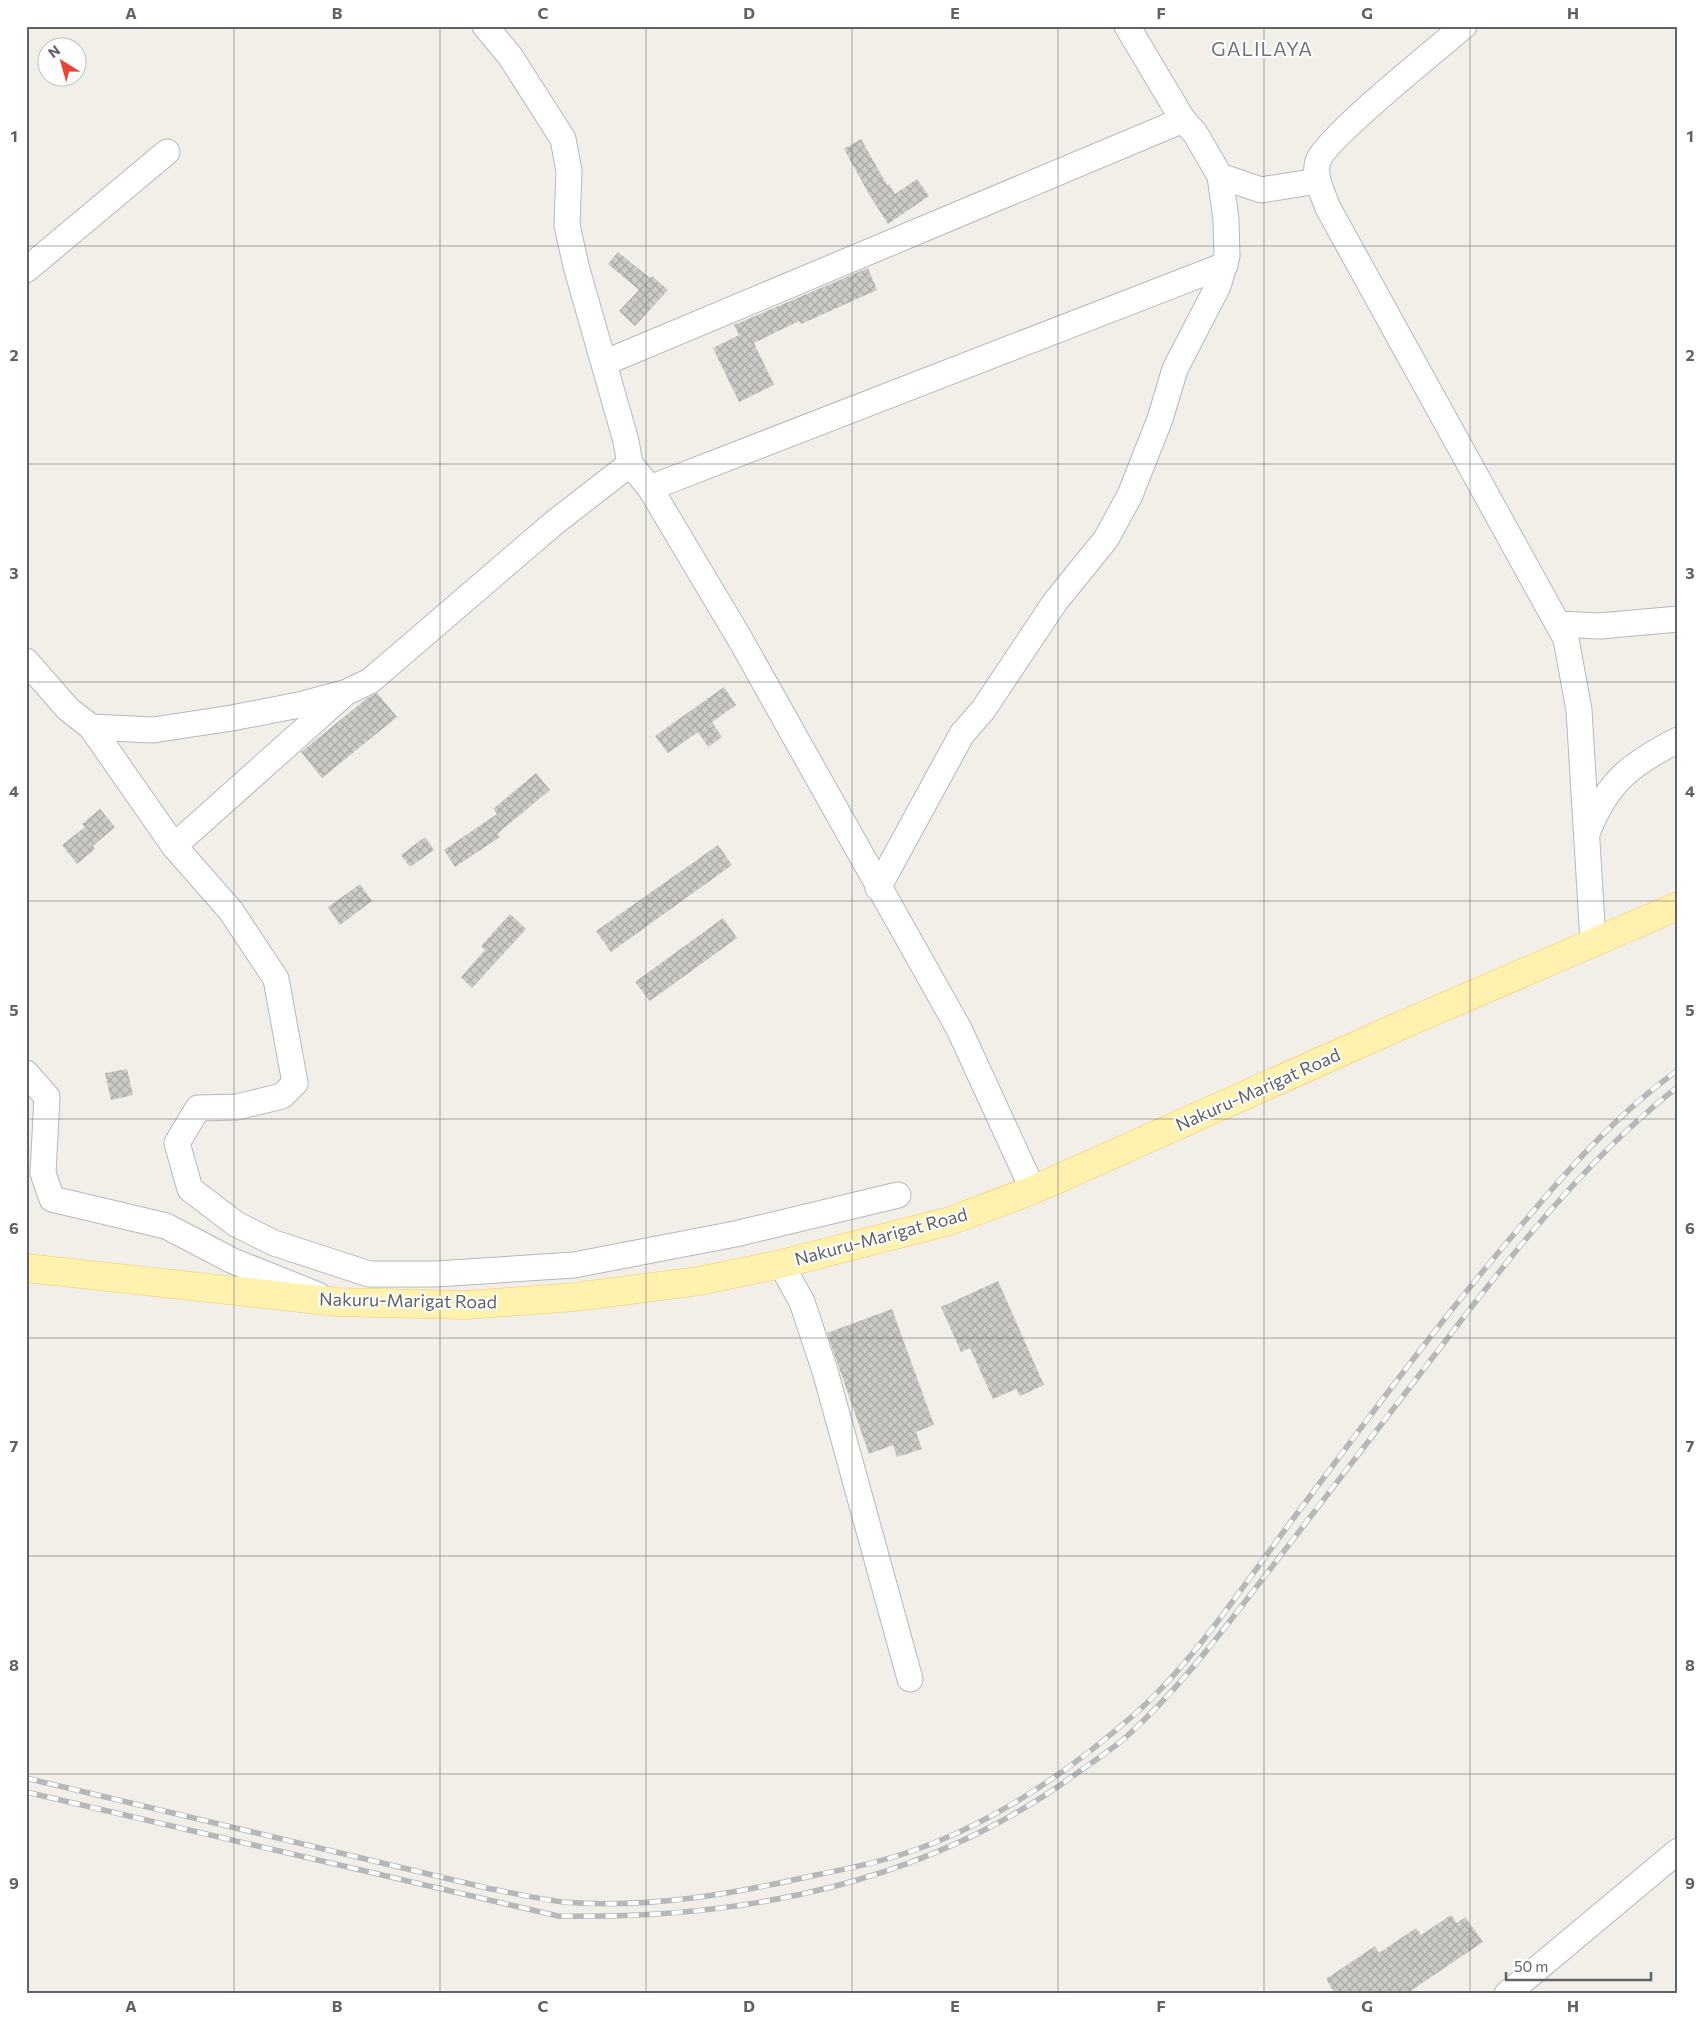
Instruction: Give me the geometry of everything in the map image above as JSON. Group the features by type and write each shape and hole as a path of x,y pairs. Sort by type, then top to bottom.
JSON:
{"main road":[{"name":"Nakuru-Marigat Road","path":"26,1268 337,1302 466,1305 575,1297 700,1281 782,1264 950,1221 1033,1190 1593,941 1678,906"}],"street":[{"path":"485,26 510,56 563,139 568,171 568,225 576,266 626,440 630,464 650,488 740,639 878,888 959,1029 1033,1190"},
{"path":"878,888 962,734 982,710 1055,602 1110,531 1130,495 1160,419 1175,369 1218,286 1227,256 1226,219 1220,176 1195,133 1183,120 1128,26"},
{"path":"1464,26 1336,137 1318,161 1317,181 1328,208 1566,639 1579,710 1593,941"},
{"path":"604,364 1183,120"},
{"path":"26,270 167,152"},
{"path":"1220,176 1261,190 1317,181"},
{"path":"650,488 1224,265"},
{"path":"91,728 152,730 289,707 347,692 370,681 554,523 630,464"},
{"path":"1558,624 1600,626 1678,620"},
{"path":"26,661 68,709 91,728 174,846 230,911 276,979 295,1083 282,1096 264,1101 237,1107 198,1108 177,1143 190,1189 233,1262"},
{"path":"174,846 347,692"},
{"path":"1587,834 1597,810 1614,784 1643,758 1678,740"},
{"path":"26,1073 47,1097 43,1173 52,1198 166,1226 233,1262 337,1302"},
{"path":"190,1189 236,1224 274,1243 370,1274 436,1274 574,1265 735,1234 898,1195"},
{"path":"782,1264 802,1302 825,1370 910,1679"},
{"path":"1507,1994 1678,1851"}],"building":[{"path":"861,139 887,185 889,184 895,194 917,179 929,196 888,224 844,149"},
{"path":"618,252 668,290 635,326 619,311 639,290 608,264"},
{"path":"868,268 877,290 801,324 799,321 754,343 774,385 739,402 713,348 739,335 734,325"},
{"path":"724,687 736,705 712,722 722,737 708,747 698,732 668,753 655,736"},
{"path":"377,693 397,717 322,778 301,752 366,699"},
{"path":"536,773 550,790 497,834 500,837 455,867 444,850 497,814 493,809"},
{"path":"100,809 115,827 93,846 95,849 77,864 62,845 85,827 82,824"},
{"path":"425,837 434,850 410,867 401,855"},
{"path":"718,845 732,865 611,952 596,931"},
{"path":"360,884 372,901 340,925 328,907"},
{"path":"510,914 526,929 472,988 461,977 485,950 481,946"},
{"path":"723,918 737,938 650,1001 635,982"},
{"path":"127,1069 133,1095 111,1100 105,1073"},
{"path":"998,1281 1044,1385 1020,1396 1016,1389 993,1399 970,1348 961,1352 941,1307"},
{"path":"892,1309 934,1425 916,1432 922,1449 897,1457 893,1445 869,1454 827,1333"},
{"path":"1451,1915 1457,1923 1465,1917 1483,1942 1406,1994 1335,1994 1326,1979 1375,1946 1379,1953 1416,1928 1421,1935"}],"railway":[{"path":"26,1778 487,1888 563,1902 595,1904 659,1902 722,1894 873,1863 938,1841 968,1828 1028,1795 1084,1756 1157,1693 1216,1624 1398,1379 1514,1234 1571,1168 1611,1126 1678,1070"},
{"path":"26,1792 558,1916 627,1916 696,1911 765,1901 832,1887 897,1867 961,1841 1022,1810 1080,1771 1127,1736 1168,1696 1223,1631 1509,1259 1594,1163 1654,1106 1678,1087"}],"district":[{"name":"GALILAYA","path":"1262,49"}]}
